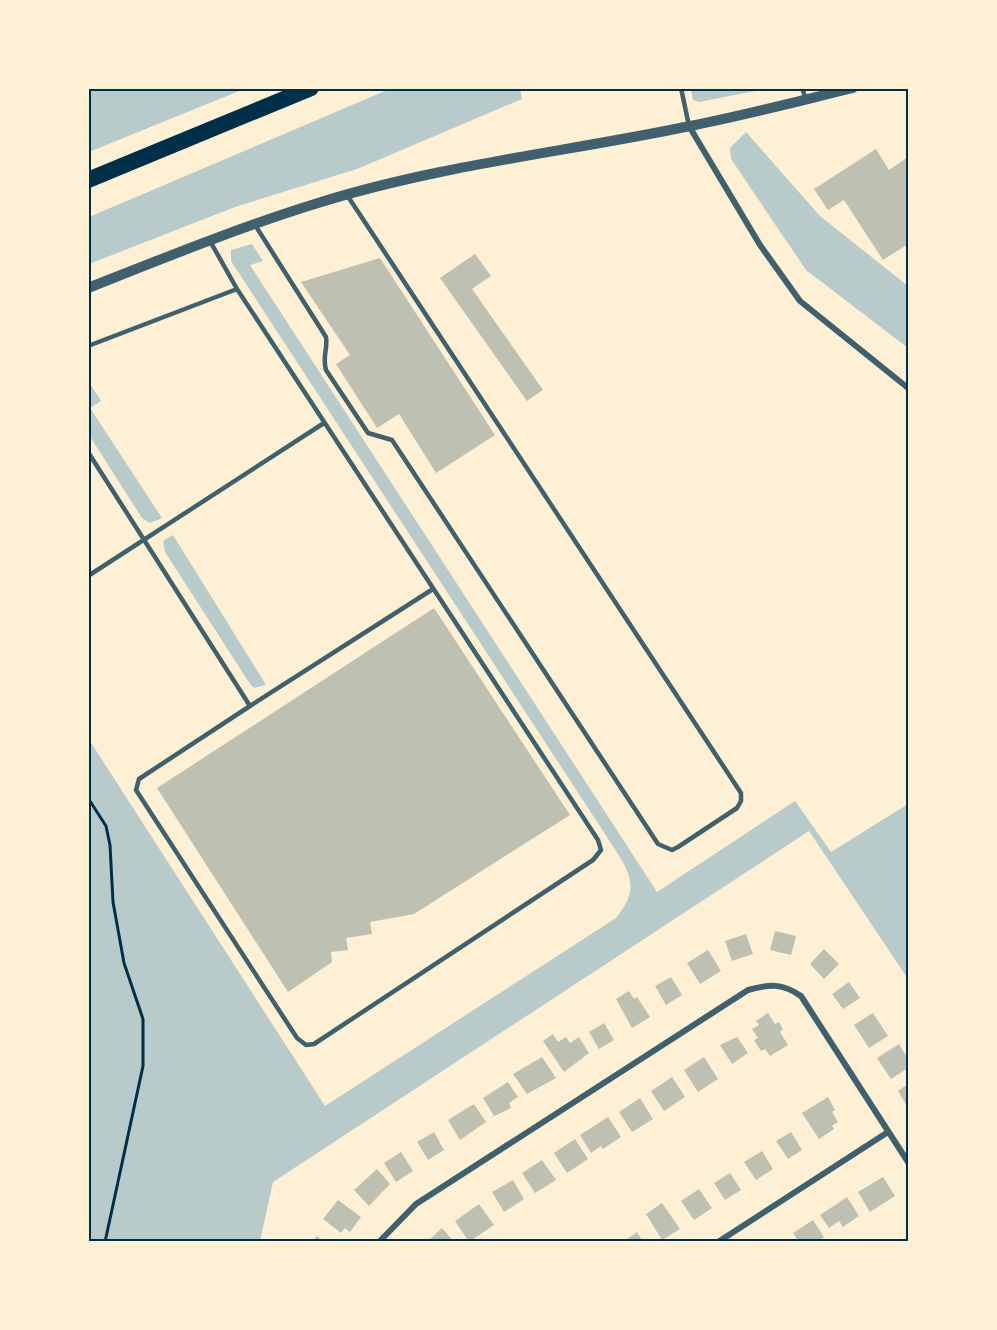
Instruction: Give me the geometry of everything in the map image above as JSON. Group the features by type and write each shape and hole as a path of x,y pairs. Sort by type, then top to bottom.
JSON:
{"highway":[{"path":"88,180 311,88"}],"street":[{"path":"88,288 210,241 347,195 473,164 689,126 804,94 853,88"},
{"path":"689,126 760,245 800,301 909,388"},
{"path":"379,1242 416,1204 748,990 768,984 787,986 801,996 909,1162"},
{"path":"718,1242 888,1132"}],"lane":[{"path":"681,88 689,126"},
{"path":"255,225 326,337 328,346 323,360 326,370 368,434 392,440 658,844 672,850 678,847 737,808 741,801 741,793 347,195"},
{"path":"210,241 237,289 324,423 433,588 598,840 601,850 593,860 310,1045 297,1038 136,790 139,779 433,588"},
{"path":"88,346 237,289"},
{"path":"88,576 324,423"},
{"path":"88,452 250,706"}],"path":[{"path":"88,798 106,826 110,845 113,902 124,963 143,1019 143,1066 105,1242"}],"shaded area":[{"path":"90,88 244,88 244,89 89,152"},
{"path":"392,88 520,89 522,99 357,169 235,207 89,264 89,217"},
{"path":"691,88 765,89 699,102 693,100"},
{"path":"746,132 820,216 908,286 908,348 806,270 731,159 730,148"},
{"path":"252,244 263,261 250,265 657,892 795,801 831,852 908,804 908,979 809,831 273,1182 260,1241 89,1241 88,738 325,1106 616,918 629,895 630,881 620,857 231,261 231,250"},
{"path":"88,381 101,401 90,408 162,518 150,523 142,518 89,435"},
{"path":"173,535 266,685 254,688 250,684 165,552 163,541"}],"building":[{"path":"876,149 889,170 908,157 908,244 883,260 844,200 828,210 814,189"},
{"path":"475,254 491,276 472,289 543,390 527,401 440,278"},
{"path":"380,258 495,435 436,473 399,414 377,428 336,364 350,355 301,282"},
{"path":"434,608 570,815 414,914 370,922 372,934 346,938 348,950 331,952 332,962 288,992 157,788"},
{"path":"775,931 796,936 791,955 770,950"},
{"path":"746,934 753,954 732,961 725,941"},
{"path":"824,949 839,964 824,979 810,964"},
{"path":"708,950 721,971 700,984 687,963"},
{"path":"671,977 682,995 666,1005 655,986"},
{"path":"849,982 860,998 843,1009 832,994"},
{"path":"629,991 634,999 637,997 650,1017 632,1028 616,999"},
{"path":"768,1013 775,1024 779,1022 783,1029 780,1032 788,1045 770,1056 765,1049 761,1051 754,1040 758,1038 752,1029 759,1025 756,1021"},
{"path":"873,1013 888,1036 869,1048 854,1025"},
{"path":"604,1023 614,1040 599,1049 589,1032"},
{"path":"553,1034 558,1042 566,1037 570,1043 579,1037 589,1053 564,1072 543,1041"},
{"path":"737,1037 748,1053 732,1064 720,1045"},
{"path":"899,1044 908,1059 908,1068 891,1079 877,1058"},
{"path":"542,1057 556,1078 527,1094 513,1074"},
{"path":"704,1057 718,1079 698,1092 684,1070"},
{"path":"672,1077 685,1097 664,1111 651,1091"},
{"path":"508,1082 518,1097 509,1103 511,1108 494,1116 483,1098"},
{"path":"908,1084 908,1108 898,1091"},
{"path":"828,1097 835,1110 832,1112 838,1122 832,1126 834,1129 819,1139 802,1113"},
{"path":"640,1098 653,1119 632,1132 619,1112"},
{"path":"474,1104 486,1122 460,1140 448,1120"},
{"path":"608,1117 621,1137 603,1149 601,1146 591,1153 580,1135"},
{"path":"434,1132 444,1150 428,1160 417,1142"},
{"path":"791,1132 802,1150 788,1159 776,1141"},
{"path":"575,1139 588,1159 567,1173 554,1153"},
{"path":"762,1151 773,1169 756,1180 744,1162"},
{"path":"401,1152 413,1171 396,1182 384,1163"},
{"path":"542,1160 556,1180 535,1193 522,1173"},
{"path":"377,1169 390,1184 369,1206 354,1190"},
{"path":"730,1173 741,1190 725,1200 714,1183"},
{"path":"883,1177 895,1196 870,1212 858,1192"},
{"path":"513,1180 524,1199 504,1212 492,1192"},
{"path":"699,1189 712,1208 694,1220 681,1201"},
{"path":"847,1197 859,1216 843,1227 839,1221 829,1228 820,1215"},
{"path":"338,1200 361,1217 350,1232 345,1228 341,1233 323,1219"},
{"path":"662,1203 680,1229 662,1240 646,1214"},
{"path":"479,1204 494,1225 469,1242 455,1221"},
{"path":"813,1220 824,1237 818,1242 799,1242 793,1233"},
{"path":"442,1228 454,1242 427,1242"},
{"path":"637,1232 643,1242 623,1242"},
{"path":"316,1236 326,1242 313,1242"}]}
